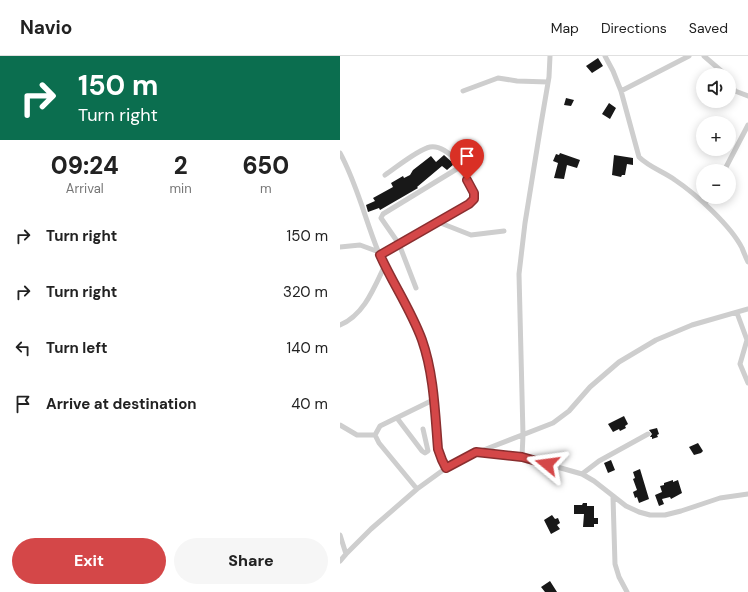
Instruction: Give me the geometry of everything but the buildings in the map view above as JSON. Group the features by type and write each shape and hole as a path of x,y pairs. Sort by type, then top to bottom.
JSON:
{"street":[{"path":"522,457 523,434 519,274 525,223 548,82 550,56"},
{"path":"605,56 621,91 639,156 644,161 676,180 696,197"},
{"path":"621,91 689,56"},
{"path":"704,56 718,68"},
{"path":"463,91 498,78 518,81 548,82"},
{"path":"736,90 748,96"},
{"path":"740,93 748,91"},
{"path":"728,164 748,125"},
{"path":"340,247 360,245 379,253 399,244 438,222 469,204 474,199 474,193 456,160 450,154 439,148 431,146 385,175"},
{"path":"340,153 349,170 379,253 403,298 423,341 433,400 438,449 446,468"},
{"path":"416,288 399,244 381,218 382,214 460,167"},
{"path":"705,204 719,217 736,239 748,262"},
{"path":"438,222 471,235 504,231"},
{"path":"340,325 350,321 362,308 385,265"},
{"path":"340,561 371,529 417,489 446,468 476,452 487,450 553,423 559,419 600,378 633,353 656,340 692,325 748,309"},
{"path":"737,313 747,340 746,348 740,364 748,383"},
{"path":"417,489 378,443 375,435 380,426 433,400"},
{"path":"397,418 425,453 428,451 423,429"},
{"path":"340,425 357,435 375,435"},
{"path":"582,474 599,461 648,434"},
{"path":"476,452 522,457 582,474 594,481 613,497 639,512 650,516 665,515 720,498 748,494"},
{"path":"613,497 615,564 619,577 627,592"},
{"path":"340,535 346,554"}],"route":[{"path":"467,180 474,193 474,199 469,204 380,255 415,322 423,341 430,376 438,449 446,468 476,452 522,457 547,464"}]}
